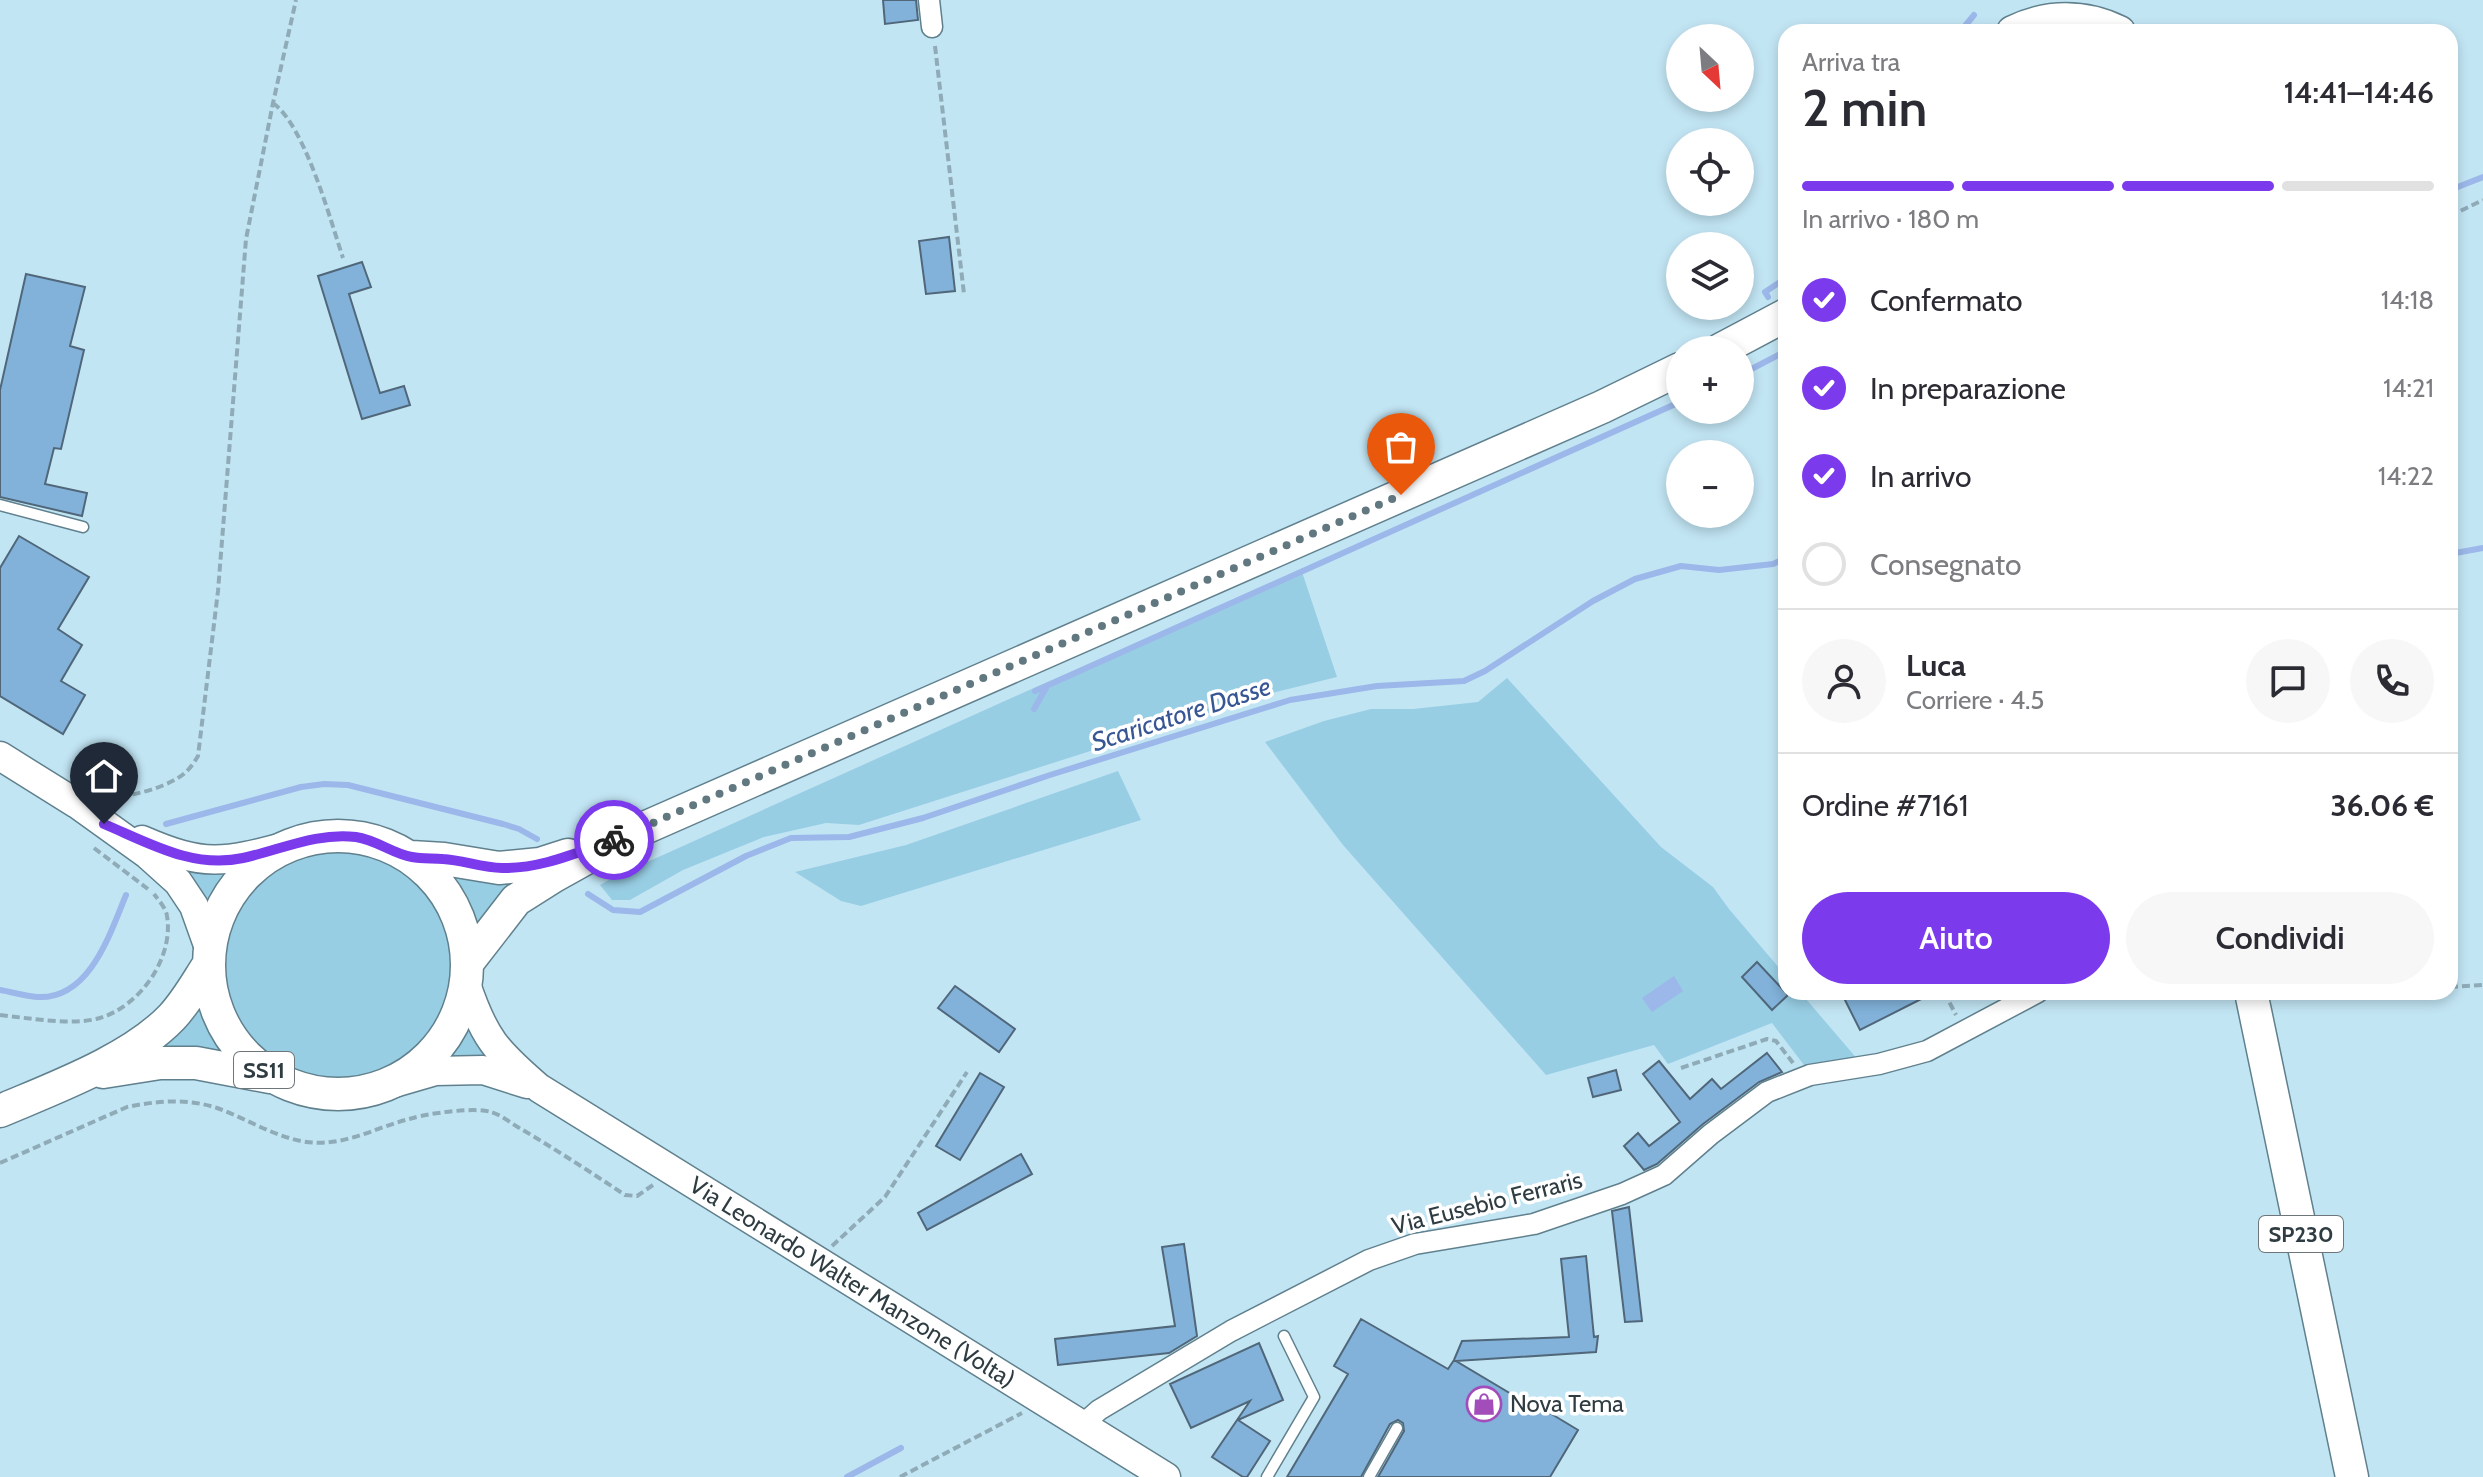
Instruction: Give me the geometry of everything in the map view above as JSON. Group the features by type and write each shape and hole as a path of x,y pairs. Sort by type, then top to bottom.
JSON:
{"main road":[{"path":"2008,24 2016,0"},
{"path":"2073,0 2104,24"},
{"path":"2034,24 2073,19 2095,24"},
{"path":"1746,336 1778,319"},
{"path":"467,973 516,900 624,837 1602,407 1666,376"},
{"path":"0,756 77,804 148,855 178,882 194,906 208,958 187,998 148,1037 77,1078 0,1111"},
{"path":"98,821 179,856 199,860 241,858 287,846"},
{"name":"SS11","path":"324,836 356,837 380,843 411,857 442,887 462,928 467,973 459,1010 446,1037 428,1058 380,1087 342,1094 302,1090 275,1079 249,1059 230,1035 214,1001 208,958 216,916 241,878 287,846 324,836"},
{"path":"411,857 515,868 540,864 624,837"},
{"name":"Via Leonardo Walter Manzone (Volta)","path":"467,973 485,1032 502,1056 539,1088 1166,1477"},
{"name":"SP230","path":"2253,1000 2352,1477"},
{"path":"77,1078 160,1063 196,1063 275,1079"},
{"name":"Via Leonardo Walter Manzone (Volta)","path":"380,1087 435,1071 483,1070 539,1088"}],"street":[{"path":"929,0 932,27"},
{"name":"Via Eusebio Ferraris","path":"1082,1425 1099,1410 1231,1331 1369,1260 1415,1244 1534,1224 1622,1194 1664,1175 1711,1134 1767,1092 1804,1078 1879,1064 1927,1051 2023,1000"}],"lane":[{"path":"0,505 83,527"},
{"path":"1267,1477 1314,1397 1284,1336"},
{"path":"1369,1477 1397,1428"}],"path":[{"path":"0,1015 63,1021 100,1018 135,1000 157,970 167,940 167,913 98,821 112,798 164,785 186,772 198,756 218,591 246,239 296,0"},
{"path":"932,27 964,294"},
{"path":"273,103 303,146 343,258"},
{"path":"2458,212 2483,200"},
{"path":"2458,987 2483,985"},
{"path":"1948,1000 1964,1031"},
{"path":"1681,1068 1767,1039 1776,1041 1804,1078"},
{"path":"816,1260 885,1197 967,1072"},
{"path":"0,1163 127,1107 175,1102 218,1109 303,1142 347,1141 413,1118 453,1112 491,1112 625,1195 637,1196 654,1184 665,1166"},
{"path":"900,1477 1045,1402"}],"shaded area":[{"path":"1302,572 1337,677 1272,693 859,825 826,823 764,837 683,870 630,900 612,900 600,885 1027,691"},
{"path":"1507,678 1661,847 1713,887 1778,967 1778,1000 1807,1000 1859,1061 1807,1069 1772,1023 1668,1064 1654,1045 1546,1075 1343,845 1265,742 1324,721 1371,709 1413,709 1478,702"},
{"path":"1118,771 1141,820 861,906 841,901 795,872 906,845"},
{"path":"339,851 383,859 420,884 445,921 453,965 445,1009 420,1046 383,1071 339,1079 295,1071 258,1046 233,1009 225,965 233,921 258,884 295,859"},
{"path":"182,868 227,872 206,904"},
{"path":"453,875 527,877 479,927"},
{"path":"1674,976 1683,991 1652,1012 1642,998"},
{"path":"198,1006 211,1037 224,1055 152,1053"},
{"path":"469,1028 479,1047 494,1065 447,1061"}],"building":[{"path":"883,0 916,0 918,20 885,24"},
{"path":"949,237 955,291 926,294 919,241"},
{"path":"362,262 371,287 349,294 380,393 404,386 410,405 362,419 318,276"},
{"path":"26,274 85,287 70,346 84,350 61,449 54,448 45,484 87,493 82,516 0,497 0,390"},
{"path":"19,536 89,577 58,629 82,645 61,681 85,695 63,734 0,696 0,568"},
{"path":"1757,962 1778,984 1778,1000 1783,1000 1772,1010 1742,977"},
{"path":"955,986 1015,1029 999,1052 938,1008"},
{"path":"1845,1000 1919,1000 1860,1030"},
{"path":"1767,1053 1782,1072 1759,1082 1657,1164 1644,1170 1624,1146 1638,1133 1649,1146 1680,1122 1643,1074 1659,1061 1690,1099 1712,1079 1721,1089"},
{"path":"1616,1070 1621,1090 1593,1097 1588,1078"},
{"path":"980,1073 1004,1087 960,1160 936,1146"},
{"path":"1021,1154 1032,1174 927,1230 918,1213"},
{"path":"1629,1207 1642,1321 1625,1322 1612,1211"},
{"path":"1184,1244 1197,1336 1169,1353 1058,1365 1055,1339 1175,1326 1162,1247"},
{"path":"1586,1256 1594,1337 1598,1336 1596,1352 1456,1361 1578,1430 1550,1477 1378,1477 1404,1431 1403,1423 1398,1420 1390,1424 1361,1477 1287,1477 1348,1374 1334,1366 1361,1319 1448,1369 1462,1341 1569,1337 1561,1259"},
{"path":"1259,1343 1283,1400 1238,1420 1270,1441 1247,1477 1243,1477 1212,1457 1250,1401 1191,1428 1170,1384"}],"waterway":[{"path":"1967,24 1974,15"},
{"name":"Scaricatore Dasse","path":"2458,187 2483,177"},
{"path":"1768,297 1765,292 1778,283"},
{"path":"1754,368 1778,355"},
{"path":"1035,691 1666,408"},
{"path":"2458,553 2483,548"},
{"name":"Scaricatore Dasse","path":"588,894 613,910 640,912 746,856 791,838 849,837 923,818 1290,700 1377,686 1464,681 1485,671 1593,601 1635,579 1681,566 1719,570 1778,562"},
{"path":"1034,709 1046,688"},
{"name":"Scaricatore Dasse","path":"166,824 301,787 324,784 348,785 503,824 537,839"},
{"name":"Scaricatore Dasse","path":"0,990 37,997 55,995 71,988 84,976 105,945 126,895"},
{"path":"847,1477 901,1448"}],"way so far":[{"path":"614,840 1401,495"}],"place":[{"name":"Nova Tema","path":"1484,1404"}],"route":[{"path":"104,824 179,856 199,860 241,858 324,836 356,837 380,843 411,857 515,868 540,864 614,840"}]}
